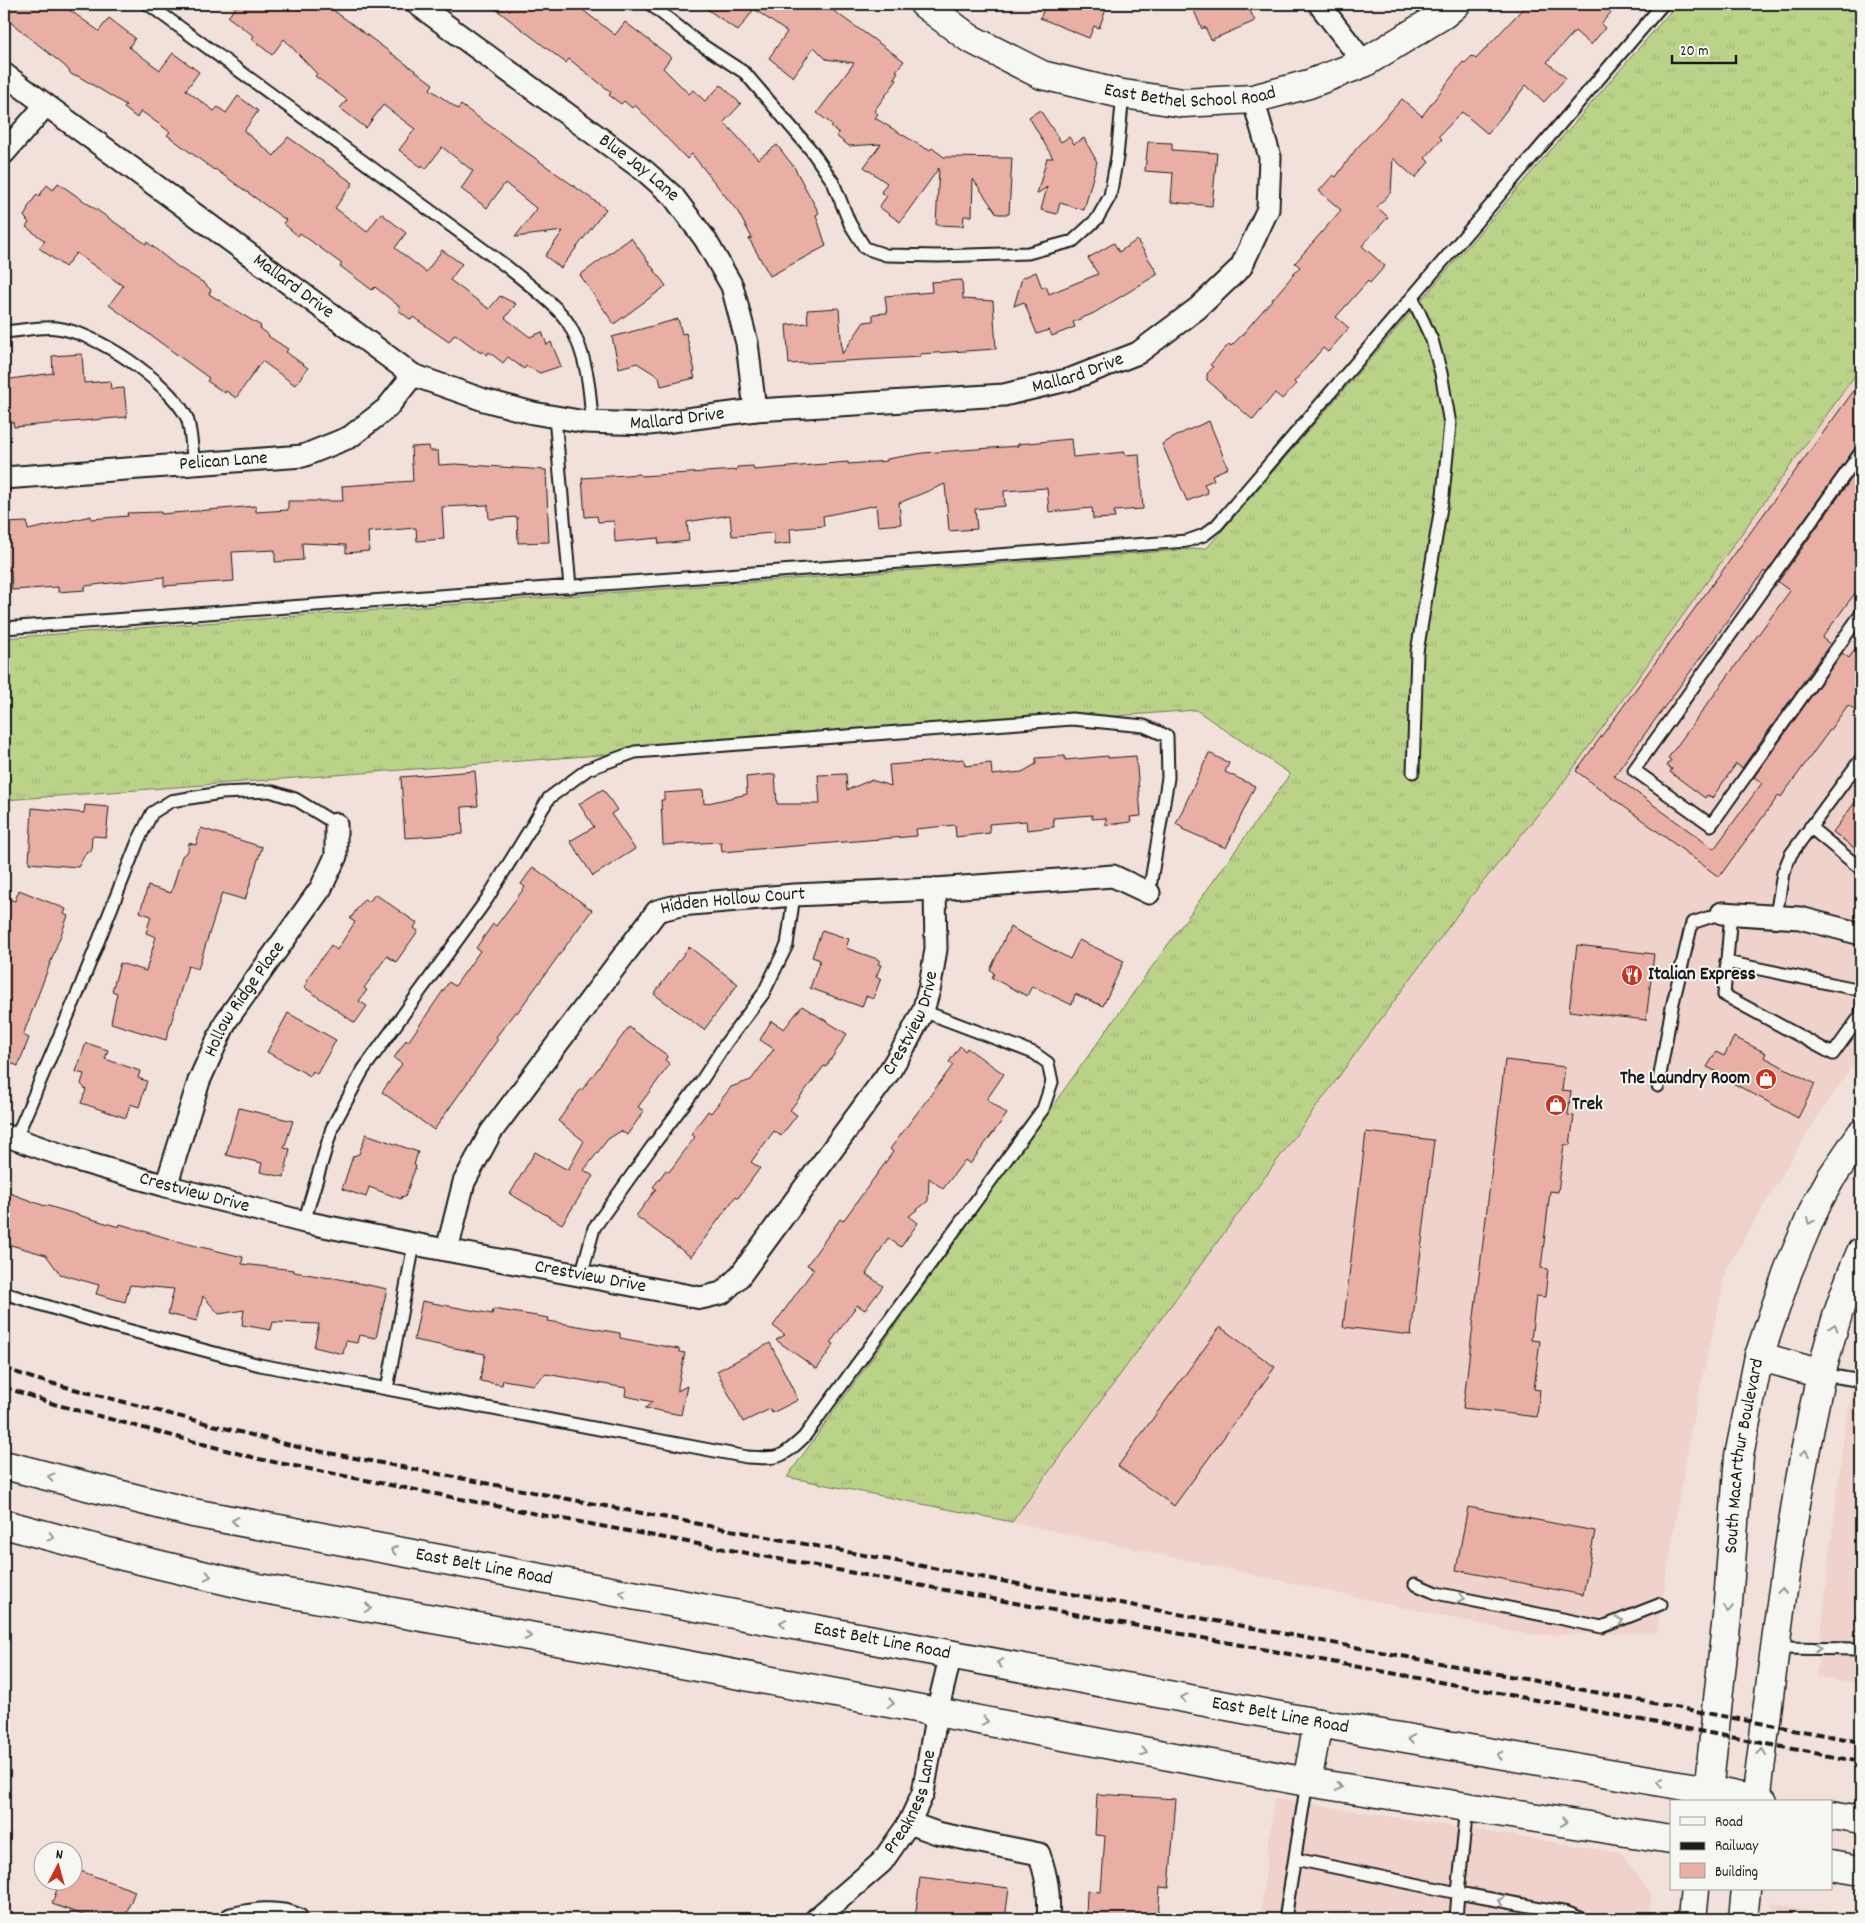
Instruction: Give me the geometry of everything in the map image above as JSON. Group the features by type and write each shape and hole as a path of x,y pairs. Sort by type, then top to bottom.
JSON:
{"main road":[{"name":"East Bethel School Road","path":"924,4 969,38 1042,75 1122,94 1183,103 1253,99 1309,84 1364,63 1444,14 1456,4"},
{"name":"South MacArthur Boulevard","path":"1708,1796 1727,1616 1738,1456 1759,1356 1788,1271 1816,1205 1831,1178 1861,1134"},
{"path":"1759,1800 1775,1648 1789,1540 1811,1419 1821,1374 1849,1280 1861,1252"},
{"path":"1759,1356 1821,1374"},
{"name":"East Belt Line Road","path":"4,1465 193,1513 1708,1796 1749,1800"},
{"path":"4,1524 127,1557 253,1587 613,1651 1307,1782 1670,1839"},
{"path":"1307,1782 1318,1723"},
{"path":"1832,1815 1861,1820"},
{"path":"1832,1865 1861,1870"},
{"path":"1692,1919 1695,1890"},
{"path":"1743,1919 1746,1890"}],"street":[{"name":"Blue Jay Lane","path":"416,4 646,172 673,196 705,239 732,286 747,344 755,410"},
{"path":"1318,4 1364,63"},
{"name":"Mallard Drive","path":"4,74 413,375 484,400 533,413 592,422 649,424 755,410 1004,395 1071,379 1138,353 1198,308 1241,266 1268,209 1270,156 1253,99"},
{"path":"4,153 45,106"},
{"name":"Pelican Lane","path":"4,478 303,456 350,437 387,408 413,375"},
{"name":"Hollow Ridge Place","path":"166,1186 199,1080 226,1021 321,888 336,856 336,824"},
{"name":"Hidden Hollow Court","path":"446,1250 464,1182 490,1132 657,911 680,905 794,895 935,889 1113,876 1149,893"},
{"name":"Crestview Drive","path":"10,1137 73,1159 166,1186 304,1222 701,1298 722,1293 739,1277 889,1072 907,1042 923,1011 930,986 936,949 935,889"},
{"path":"1726,913 1800,918 1861,934"},
{"name":"Preakness Lane","path":"816,1919 882,1862 909,1823 923,1793 937,1712 951,1654"},
{"path":"909,1823 937,1833 1039,1854 1047,1878 1048,1919"},
{"path":"231,1919 255,1914 288,1915 297,1919"}],"lane":[{"path":"148,4 506,266 546,299 570,324 584,358 590,387 592,422"},
{"path":"650,4 699,43 745,73 811,150 833,182 850,224 865,248 886,255 939,256 1028,253 1072,241 1096,219 1110,196 1117,157 1122,94"},
{"path":"4,628 1187,541 1204,535 1216,525 1664,4"},
{"path":"1412,296 1432,340 1442,373 1450,424 1443,495 1417,652 1413,772"},
{"path":"4,332 57,328 99,341 136,365 169,394 187,417 194,464"},
{"path":"555,417 570,587"},
{"path":"1861,452 1634,770 1711,824 1861,614"},
{"path":"304,1222 332,1128 362,1070 487,899 549,798 588,769 635,752 1072,719 1144,726 1167,736 1168,778 1149,893"},
{"path":"1776,916 1783,873 1791,854 1860,763"},
{"path":"10,1137 82,982 138,841 152,813 171,801 221,793 270,791 295,799 336,824"},
{"path":"1810,828 1861,869"},
{"path":"581,1276 594,1228 763,994 787,945 794,895"},
{"path":"1658,1086 1672,1007 1692,923 1726,913 1724,995 1833,1054 1861,1011"},
{"path":"1726,962 1861,990"},
{"path":"4,1293 101,1323 241,1360 387,1390 747,1457 771,1458 787,1454 804,1437 1043,1109 1052,1082 1048,1064 1034,1053 923,1011"},
{"path":"387,1390 414,1244"},
{"path":"1821,1374 1861,1381"},
{"path":"1415,1584 1436,1593 1602,1627 1661,1604"},
{"path":"1775,1648 1861,1649"},
{"path":"1286,1919 1307,1782"},
{"path":"1456,1919 1467,1808"},
{"path":"1295,1859 1568,1914 1583,1919"}],"shaded area":[{"path":"1861,367 1861,1053 1811,1127 1727,1268 1690,1434 1657,1633 1529,1635 1012,1522 1469,899 1557,791"},
{"path":"1861,1353 1861,1684 1816,1676 1844,1433"},
{"path":"1274,1798 1621,1853 1652,1895 1649,1919 1260,1919"},
{"path":"1772,1904 1850,1919 1770,1919"}],"green space":[{"path":"1677,4 1861,4 1861,367 1557,791 1469,899 1012,1522 787,1477 1290,774 1196,710 4,800 4,638 1207,548"}],"building":[{"path":"4,4 61,4 99,31 109,18 135,38 129,47 160,70 173,53 199,72 186,90 214,111 218,107 226,113 238,96 258,111 244,131 274,156 288,137 353,183 335,208 367,232 381,213 406,233 395,248 426,272 442,250 462,264 450,280 489,309 500,296 516,304 505,318 530,337 542,332 547,345 551,342 561,366 540,373 526,366 524,369 508,357 503,363 489,352 487,355 482,351 481,353 455,334 449,342 413,317 411,320 398,310 400,307 375,287 372,290 340,266 342,264 300,233 298,236 283,223 286,220 167,135 170,132 141,111 137,118 124,108 126,105 78,76 72,75 66,67 4,17"},
{"path":"238,4 325,4 433,84 430,89 458,109 461,105 606,209 561,268 545,256 563,231 515,237 537,209 505,183 487,208 461,189 473,171 442,147 426,169 422,165 421,167 399,150 415,129 383,105 366,128 340,108 347,100 315,76 317,74 284,39 272,55 252,39 254,36 228,17"},
{"path":"489,4 590,4 584,11 615,35 625,22 671,57 663,68 689,94 693,90 705,101 721,85 741,104 724,122 758,159 777,145 794,167 819,213 816,215 826,246 770,276 749,239 752,238 738,212 692,154 687,159 635,105 632,108 624,101 621,104 609,95 611,92 569,59 566,63"},
{"path":"700,4 824,4 904,61 896,71 898,72 894,78 897,80 874,111 878,114 875,118 926,149 930,150 932,148 944,157 1012,158 1009,214 997,214 973,179 972,216 964,216 963,226 936,225 939,168 900,222 879,207 887,196 881,192 887,183 864,167 881,144 849,146 836,136 839,133 831,127 833,125 817,113 854,63 826,59 814,47 793,77 769,58 787,32 754,9 738,31"},
{"path":"1046,4 1108,4 1099,28 1094,26 1089,38 1040,18"},
{"path":"1191,4 1247,4 1255,21 1211,40 1205,27 1202,29"},
{"path":"1527,4 1618,4 1601,24 1605,28 1591,45 1575,31 1547,62 1566,78 1544,102 1526,85 1488,134 1462,112 1439,136 1442,139 1425,158 1429,162 1415,178 1393,158 1391,192 1377,207 1388,217 1362,246 1385,266 1370,283 1368,281 1336,317 1349,328 1328,352 1323,348 1294,382 1296,384 1282,399 1275,393 1253,420 1207,380 1207,374 1213,367 1210,365 1229,344 1231,346 1241,336 1300,267 1295,263 1341,210 1319,191 1333,175 1336,177 1356,149 1402,99 1422,116 1463,62 1465,63 1472,56 1476,59"},
{"path":"1040,110 1061,142 1069,137 1074,144 1084,138 1097,162 1084,210 1060,203 1057,214 1041,210 1047,187 1037,194 1047,158 1053,158 1029,117"},
{"path":"1148,142 1172,143 1172,150 1217,153 1212,206 1171,202 1173,173 1145,171"},
{"path":"58,183 146,244 147,242 178,267 204,283 211,290 209,294 261,326 260,328 268,336 288,349 286,352 308,368 295,385 262,361 236,398 226,391 225,393 207,381 209,378 109,305 123,286 76,253 65,267 39,248 45,241 26,227 29,223 24,216 37,194 39,196 47,185 53,190"},
{"path":"631,238 666,286 614,324 580,275"},
{"path":"1137,240 1158,274 1094,313 1073,322 1075,327 1052,336 1049,330 1037,334 1024,302 1014,306 1022,278 1036,272 1042,288 1046,286 1049,294 1098,274 1088,258 1114,243 1119,252"},
{"path":"962,280 963,299 993,301 996,349 920,354 920,357 789,364 786,325 808,323 807,310 839,308 842,354 864,322 873,321 873,314 887,313 885,296 932,292 931,282"},
{"path":"678,319 682,334 686,333 695,378 661,386 659,377 637,363 619,368 612,337"},
{"path":"82,354 84,383 110,381 111,389 124,388 127,417 14,427 13,422 4,422 4,380 53,373 52,356"},
{"path":"1861,381 1861,445 1855,448 1766,573 1764,571 1614,776 1714,849 1762,783 1754,777 1842,653 1849,658 1861,640 1861,714 1848,705 1781,797 1779,795 1719,877 1576,771"},
{"path":"1209,421 1228,468 1212,475 1214,480 1204,484 1208,493 1187,501 1162,444"},
{"path":"1071,439 1073,457 1125,452 1125,455 1139,454 1143,509 1114,511 1115,518 1093,519 1092,508 1049,512 1047,488 1004,491 1005,506 975,509 977,529 949,531 945,484 899,503 901,524 878,526 876,505 823,516 824,526 790,529 791,543 774,545 774,533 732,536 730,515 687,522 689,541 659,544 658,538 615,542 614,521 598,522 597,516 585,517 582,478 737,470 737,467 753,466 754,470 848,462 848,464 887,461 887,459 923,453 1018,446 1018,444"},
{"path":"429,446 430,451 438,451 439,465 455,464 546,470 549,542 518,543 517,517 489,519 488,505 442,507 444,539 417,541 416,528 368,532 369,551 346,553 346,545 302,543 303,560 275,562 275,550 232,552 234,581 164,586 164,577 85,586 85,590 58,592 58,587 12,590 11,570 4,570 4,523 27,522 28,530 91,516 91,519 128,516 127,513 161,512 161,514 256,506 256,512 288,510 288,501 343,501 342,486 413,481 411,447"},
{"path":"1861,465 1861,585 1822,638 1830,644 1742,768 1736,764 1712,798 1707,795 1705,798 1670,772 1672,769 1667,766 1671,760 1668,758 1790,591 1778,582"},
{"path":"1209,753 1229,763 1225,772 1255,786 1226,848 1182,829 1176,824"},
{"path":"1065,756 1065,760 1108,756 1108,758 1136,756 1141,816 1130,817 1131,822 1106,825 1106,818 1092,819 1092,815 1053,818 1054,827 1027,830 1026,821 989,824 990,833 956,837 955,825 916,829 917,836 722,852 721,842 663,845 661,800 664,800 664,793 703,790 704,804 747,794 746,777 775,774 777,804 820,804 818,775 846,774 847,790 871,780 891,786 889,765 964,759 965,766 991,763 992,775 1022,772 1036,764 1036,758"},
{"path":"475,771 478,806 462,807 463,834 405,838 401,777"},
{"path":"603,789 617,810 611,814 635,849 593,876 570,841 594,827 579,804"},
{"path":"1861,794 1861,853 1833,832"},
{"path":"85,805 109,807 106,837 92,836 91,852 87,851 78,867 29,863 32,808 84,813"},
{"path":"201,828 262,847 245,900 222,893 198,969 188,966 166,1040 111,1023 117,993 112,991 120,963 146,971 156,937 146,933 151,916 140,912 148,886 171,893 182,856 188,851 189,843 196,845"},
{"path":"533,867 592,910 517,1013 515,1012 496,1037 498,1039 434,1130 382,1092 402,1064 394,1058 406,1040 408,1042 449,982 455,986 480,951 476,948 493,924 496,926 525,887 521,884"},
{"path":"19,890 66,909 64,914 68,916 23,1035 29,1038 18,1066 4,1060 4,913 9,899 15,901"},
{"path":"375,894 417,923 414,928 418,931 396,962 387,956 364,988 367,990 359,1001 367,1006 355,1023 304,987 308,981 306,980 331,945 337,950 355,922 350,919 364,899 369,902"},
{"path":"1010,927 1070,959 1079,940 1124,961 1103,1006 1075,994 1072,1005 1032,986 1027,996 992,978 994,973 990,970"},
{"path":"822,930 849,939 846,948 880,960 878,964 881,965 876,977 881,978 873,999 866,996 862,1007 810,988 820,960 812,957"},
{"path":"1577,945 1654,954 1646,1020 1569,1011"},
{"path":"689,947 738,984 704,1030 654,994"},
{"path":"802,1006 847,1034 826,1067 824,1066 790,1110 797,1115 781,1136 774,1131 751,1162 760,1168 738,1198 736,1196 691,1257 636,1216 656,1189 653,1187 666,1170 669,1172 695,1137 691,1134 708,1111 711,1113 731,1087 751,1080 774,1049 760,1040 771,1021 784,1029"},
{"path":"288,1013 336,1040 317,1074 313,1071 310,1076 267,1052"},
{"path":"629,1027 668,1056 665,1060 670,1064 638,1107 644,1111 627,1135 621,1131 608,1139 584,1170 593,1176 562,1224 510,1194 535,1152 568,1170 584,1141 558,1121"},
{"name":"The Laundry Room","path":"1734,1037 1766,1053 1764,1057 1815,1084 1798,1118 1716,1074 1717,1072 1707,1067 1716,1052 1724,1056"},
{"path":"86,1043 108,1050 105,1059 140,1071 138,1078 147,1081 139,1107 130,1104 126,1118 81,1103 86,1090 81,1084 84,1074 76,1072"},
{"path":"960,1046 965,1051 967,1048 1004,1074 987,1099 1007,1114 970,1164 965,1160 943,1189 929,1178 928,1201 909,1216 918,1223 901,1247 888,1238 866,1274 883,1286 865,1310 857,1305 831,1342 834,1344 817,1369 776,1340 785,1335 773,1326 814,1269 807,1265 840,1219 843,1221 893,1152 890,1149 953,1065 949,1062"},
{"path":"1505,1060 1565,1067 1562,1090 1571,1091 1568,1115 1574,1116 1570,1145 1564,1145 1558,1192 1550,1191 1541,1268 1548,1269 1545,1297 1536,1296 1531,1340 1540,1341 1534,1389 1540,1390 1537,1417 1463,1408"},
{"path":"239,1108 293,1121 284,1148 290,1149 284,1177 260,1172 262,1163 226,1155"},
{"path":"1366,1132 1434,1140 1411,1335 1343,1327"},
{"path":"366,1134 418,1152 414,1165 416,1166 405,1197 402,1196 401,1199 369,1187 366,1197 342,1189 353,1156 359,1154"},
{"path":"4,1191 45,1206 119,1227 120,1224 184,1243 243,1257 242,1264 294,1270 294,1272 330,1277 387,1289 376,1338 359,1335 357,1343 346,1341 343,1354 314,1347 319,1324 273,1322 271,1330 242,1325 244,1310 219,1314 203,1296 197,1321 168,1314 174,1289 130,1285 125,1302 96,1294 99,1285 60,1274 46,1255 4,1243"},
{"path":"422,1301 492,1314 493,1309 549,1318 548,1321 620,1333 620,1338 679,1349 679,1352 685,1353 677,1391 687,1386 681,1415 645,1408 653,1402 625,1396 626,1388 546,1374 533,1385 503,1380 502,1385 480,1381 485,1354 414,1340"},
{"path":"1220,1327 1275,1367 1174,1506 1118,1466"},
{"path":"770,1343 798,1400 772,1413 770,1409 743,1422 717,1371"},
{"path":"1468,1507 1595,1531 1583,1595 1456,1570"},
{"path":"1097,1794 1176,1799 1169,1888 1160,1887 1158,1919 1086,1919 1087,1891 1101,1892 1105,1836 1095,1835"},
{"path":"82,1872 135,1891 124,1919 94,1919 52,1904 57,1890 82,1890"},
{"path":"920,1877 1009,1888 1005,1919 915,1919"}],"railway":[{"path":"4,1368 35,1379 298,1447 1861,1742"},
{"path":"4,1387 54,1404 259,1459 542,1515 1861,1762"}],"place":[{"name":"Italian Express","path":"1632,975"},
{"name":"The Laundry Room","path":"1766,1079"},
{"name":"Trek","path":"1556,1105"}]}
